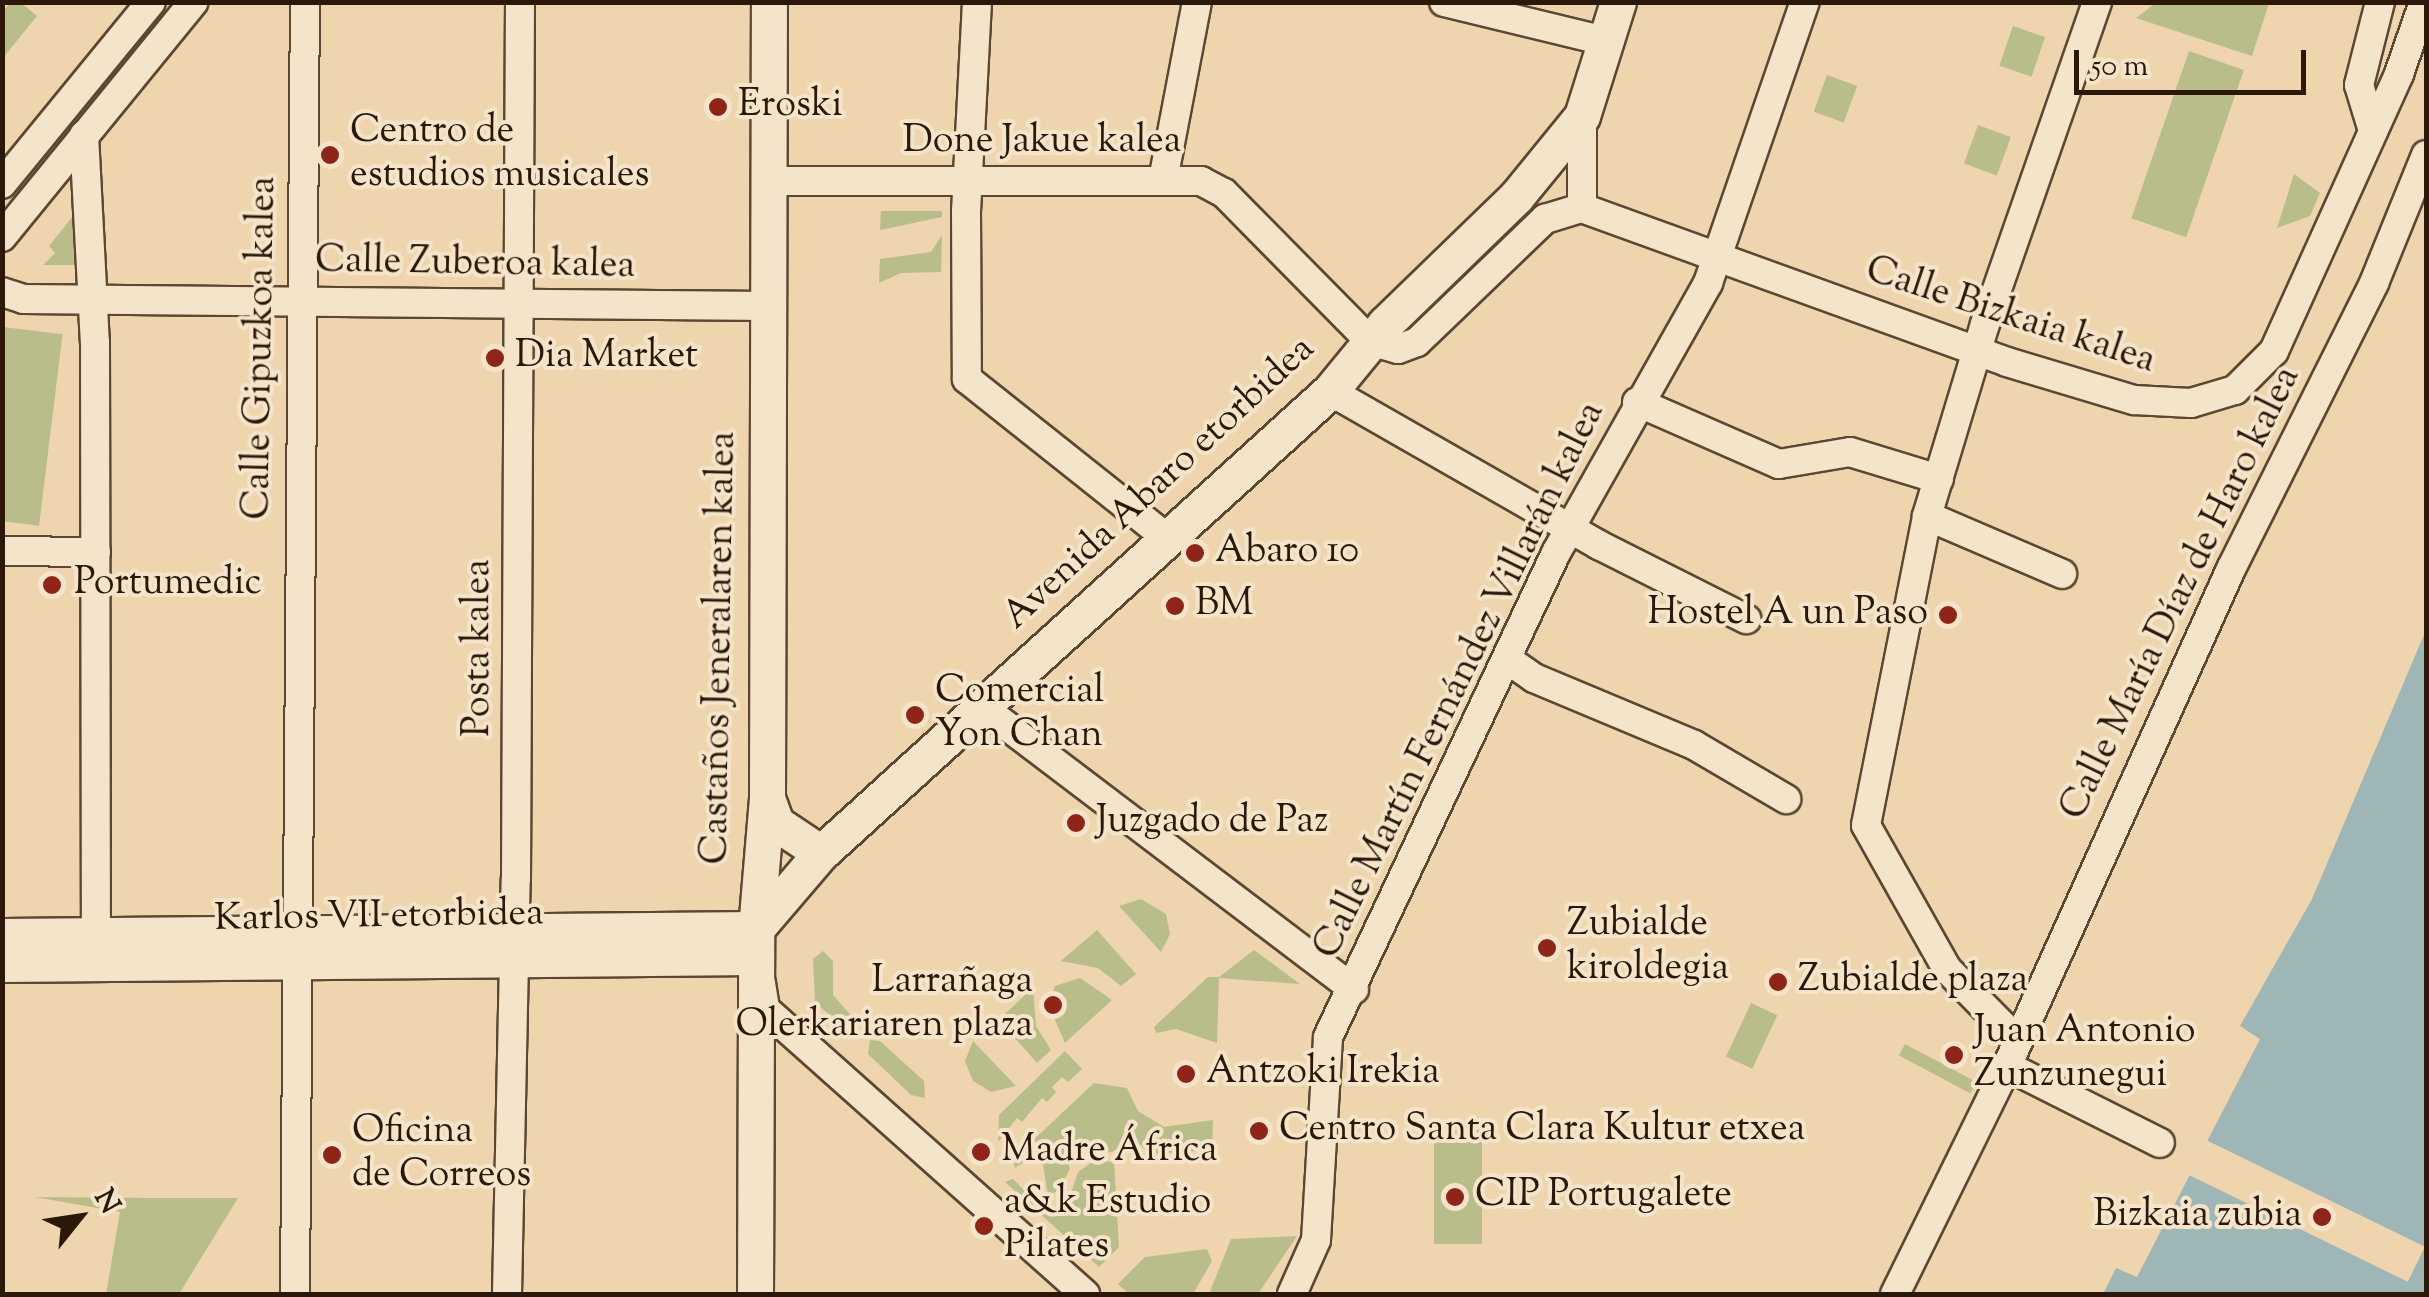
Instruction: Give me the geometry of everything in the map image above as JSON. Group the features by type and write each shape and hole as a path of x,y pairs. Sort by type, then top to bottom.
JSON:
{"street":[{"path":"2,184 152,2"},
{"path":"2,237 194,2"},
{"name":"Calle Gipuzkoa kalea","path":"294,1294 299,301 305,2"},
{"name":"Posta kalea","path":"508,1294 520,2"},
{"name":"Castaños Jeneralaren kalea","path":"755,1294 756,943 767,798 769,2"},
{"path":"977,2 967,181 967,379 1168,538"},
{"path":"1163,180 1197,2"},
{"path":"1444,2 1605,41"},
{"name":"Avenida Abaro etorbidea","path":"756,943 821,853 1330,391 1370,341 1516,197 1582,116 1618,2"},
{"name":"Calle Martín Fernández Villarán kalea","path":"1292,1294 1316,1240 1328,1038 1570,526 1719,259 1805,2"},
{"path":"2097,2 1977,351 1927,516 1866,825 1947,969 2012,1053 2160,1143"},
{"path":"2373,131 2359,85 2380,2"},
{"name":"Calle Bizkaia kalea","path":"1582,208 1977,351 2134,400 2172,406 2235,390 2274,351 2373,131 2424,2"},
{"path":"1370,341 1398,349 1417,342 1545,219 1582,208 1582,116"},
{"path":"78,964 95,953 100,935 94,299 84,135"},
{"name":"Calle María Díaz de Haro kalea","path":"1895,1294 2012,1053 2204,626 2374,282 2426,155"},
{"name":"Done Jakue kalea","path":"769,181 1201,181 1224,193 1370,341"},
{"name":"Calle Zuberoa kalea","path":"2,292 23,299 768,306"},
{"path":"1330,391 1570,526 1746,619"},
{"path":"1638,402 1779,464 1850,452 1939,479"},
{"path":"1927,516 2062,574"},
{"path":"2,551 96,552"},
{"path":"1507,659 1534,678 1694,745 1786,799"},
{"path":"982,707 1354,989"},
{"path":"767,798 776,823 821,853"},
{"name":"Karlos VII etorbidea","path":"2,936 100,935 297,948"},
{"path":"756,943 765,1009 1085,1294"},
{"name":"Karlos VII etorbidea","path":"2,964 78,964 297,948 756,943"}],"green space":[{"path":"2157,2 2269,3 2252,56 2136,18"},
{"path":"10,3 21,3 37,16 3,58 3,11"},
{"path":"2013,26 2045,37 2031,77 1999,66"},
{"path":"2189,51 2244,70 2186,237 2131,218"},
{"path":"1827,75 1857,86 1844,123 1814,112"},
{"path":"1978,125 2011,137 1997,175 1964,164"},
{"path":"2294,174 2320,193 2310,216 2277,228"},
{"path":"881,211 942,211 942,217 880,230"},
{"path":"73,216 74,265 43,265 55,253 49,246"},
{"path":"942,235 941,272 901,273 879,283 880,259 931,252"},
{"path":"3,327 63,334 39,526 2,521"},
{"path":"1141,899 1166,914 1170,934 1161,952 1119,906"},
{"path":"1097,930 1136,974 1121,986 1098,968 1061,961"},
{"path":"1254,950 1300,984 1219,978 1217,1043 1176,1029 1156,1033 1154,1027 1208,977 1219,977"},
{"path":"823,951 833,961 833,995 856,1021 847,1031 815,1002 813,959"},
{"path":"1080,978 1112,1000 1065,1043 1048,1004 1055,986"},
{"path":"1033,987 1036,1026 1051,1050 1037,1063 999,1020"},
{"path":"1751,1003 1777,1015 1752,1069 1726,1056"},
{"path":"870,1040 880,1041 924,1081 925,1098 911,1095 868,1054"},
{"path":"973,1041 1016,1086 991,1092 973,1081 965,1061"},
{"path":"1905,1044 1977,1082 1970,1094 1899,1055"},
{"path":"1065,1051 1082,1069 1068,1082 1062,1077 1052,1087 1056,1092 1047,1102 1042,1098 1022,1122 1017,1118 998,1142 999,1115"},
{"path":"1094,1083 1127,1088 1138,1111 1164,1127 1213,1120 1212,1150 1151,1154 1132,1139 1112,1152 1091,1154 1076,1145 1065,1154 1070,1169 1058,1191 1048,1195 1043,1165 1028,1159 1015,1168 1013,1159"},
{"path":"1434,1130 1482,1130 1482,1244 1434,1244"},
{"path":"1114,1161 1119,1247 1099,1267 1005,1182 1013,1179 1034,1200 1056,1207 1069,1199 1078,1172 1091,1163"},
{"path":"35,1197 238,1198 179,1294 106,1294 120,1212"},
{"path":"1297,1236 1258,1294 1209,1294 1231,1239"},
{"path":"1207,1249 1212,1261 1193,1294 1129,1294 1118,1284 1145,1257"}],"water":[{"path":"2426,630 2426,1294 2103,1294 2116,1268 2137,1277 2260,1039 2240,1026 2312,899"}],"pier":[{"name":"Bizkaia zubia","path":"2202,1138 2425,1247 2408,1282 2185,1173"}],"place":[{"name":"Eroski","path":"718,107"},
{"name":"Centro de estudios musicales","path":"330,155"},
{"name":"Dia Market","path":"495,358"},
{"name":"Abaro 10","path":"1195,553"},
{"name":"Portumedic","path":"52,585"},
{"name":"BM","path":"1175,606"},
{"name":"Hostel A un Paso","path":"1948,615"},
{"name":"Comercial Yon Chan","path":"915,715"},
{"name":"Juzgado de Paz","path":"1076,823"},
{"name":"Zubialde kiroldegia","path":"1547,948"},
{"name":"Zubialde plaza","path":"1778,982"},
{"name":"Larrañaga Olerkariaren plaza","path":"1053,1005"},
{"name":"Juan Antonio Zunzunegui","path":"1954,1055"},
{"name":"Antzoki Irekia","path":"1186,1074"},
{"name":"Centro Santa Clara Kultur etxea","path":"1259,1131"},
{"name":"Madre África","path":"981,1152"},
{"name":"Oficina de Correos","path":"332,1155"},
{"name":"CIP Portugalete","path":"1455,1197"},
{"name":"Bizkaia zubia","path":"2322,1217"},
{"name":"a&k Estudio Pilates","path":"984,1226"}]}
